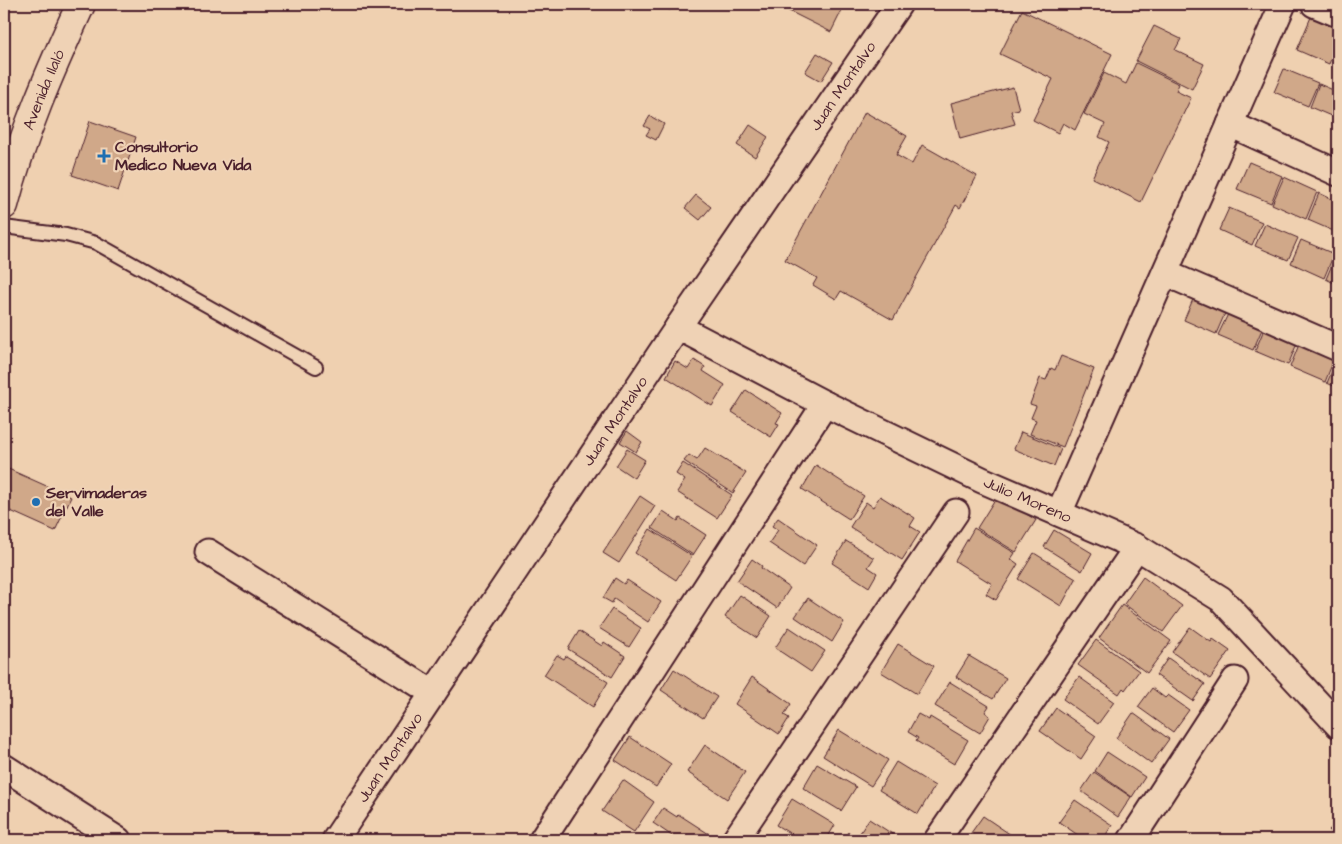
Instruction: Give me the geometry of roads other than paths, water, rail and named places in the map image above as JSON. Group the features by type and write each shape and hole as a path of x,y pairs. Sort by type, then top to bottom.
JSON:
{"main road":[{"name":"Avenida Ilaló","path":"4,205 12,172 46,80 81,4"}],"street":[{"name":"Juan Montalvo","path":"335,840 678,327 899,4"},
{"path":"1059,513 1283,4"},
{"path":"1314,4 1338,14"},
{"path":"1230,124 1338,172"},
{"path":"1165,273 1338,348"},
{"name":"Julio Moreno","path":"678,327 825,404 982,480 1137,547 1222,599 1338,725"},
{"path":"542,840 825,404"},
{"path":"735,840 956,512"},
{"path":"937,840 1137,547"},
{"path":"208,552 433,693"},
{"path":"1131,840 1235,680"},
{"path":"4,767 118,840"}],"lane":[{"path":"4,227 66,234 96,243 316,367"}],"place":[{"name":"Consultorio Medico Nueva Vida","path":"104,156"},
{"name":"Servimaderas del Valle","path":"36,502"}]}
